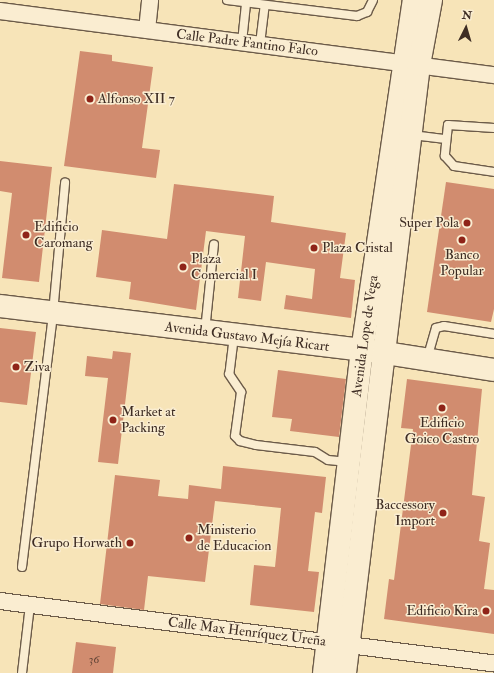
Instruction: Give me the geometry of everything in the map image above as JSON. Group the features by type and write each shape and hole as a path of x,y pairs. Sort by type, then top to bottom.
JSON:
{"main road":[{"name":"Avenida Lope de Vega","path":"324,673 339,643 386,353 411,135 411,64 414,0"},
{"name":"Avenida Lope de Vega","path":"345,673 339,643 350,462 362,351 411,64 431,0"},
{"name":"Avenida Gustavo Mejía Ricart","path":"0,306 386,353 494,370"}],"street":[{"path":"147,30 150,0"},
{"name":"Calle Padre Fantino Falco","path":"0,11 494,75"},
{"name":"Calle Max Henríquez Ureña","path":"0,601 494,663"}],"lane":[{"path":"227,0 357,16 366,12 372,0"},
{"path":"242,42 246,3"},
{"path":"260,44 265,5"},
{"path":"494,128 454,123 448,125 445,156 454,166 494,172"},
{"path":"411,135 446,139"},
{"path":"22,567 53,313 65,183"},
{"path":"204,332 214,244"},
{"path":"427,360 436,328 444,326 494,334"},
{"path":"234,335 229,374 241,392 235,436 240,441 256,445 315,452 328,460 350,462"},
{"path":"22,673 30,605"}],"building":[{"path":"80,51 112,55 112,61 153,67 142,148 160,150 156,178 64,166"},
{"name":"Edificio Caromang","path":"0,161 52,167 39,282 2,278 12,193 0,191"},
{"name":"Super Pola","path":"446,182 494,189 494,309 491,322 427,312"},
{"path":"174,184 274,196 271,222 346,233 340,278 355,280 351,318 284,309 286,295 312,299 315,269 266,262 261,301 238,298 245,236 206,231 196,310 129,299 131,282 96,277 102,230 167,239"},
{"name":"Ziva","path":"0,328 36,332 27,405 0,402"},
{"name":"Market at Packing","path":"113,351 131,353 118,464 98,462 108,378 85,376 87,356 112,359"},
{"path":"278,370 346,379 339,437 290,431 292,419 272,417"},
{"path":"407,379 482,389 472,495 485,497 479,541 490,543 484,589 494,590 494,634 384,619 389,579 394,580 413,429 401,428"},
{"path":"223,466 326,477 322,513 315,512 308,571 319,572 314,612 250,605 254,565 275,567 281,508 215,501 205,582 148,576 144,610 100,604 115,475 160,480 158,496 188,499 189,485 221,489"},
{"path":"76,642 116,647 113,673 72,673"}],"place":[{"name":"Alfonso XII 7","path":"90,99"},
{"name":"Super Pola","path":"467,223"},
{"name":"Edificio Caromang","path":"26,235"},
{"name":"Banco Popular","path":"462,240"},
{"name":"Plaza Cristal","path":"314,248"},
{"name":"Plaza Comercial I","path":"183,267"},
{"name":"Ziva","path":"16,367"},
{"name":"Edificio Goico Castro","path":"442,408"},
{"name":"Market at Packing","path":"113,420"},
{"name":"Baccessory Import","path":"443,513"},
{"name":"Ministerio de Educacion","path":"189,538"},
{"name":"Grupo Horwath","path":"130,543"},
{"name":"Edificio Kira","path":"486,611"}]}
